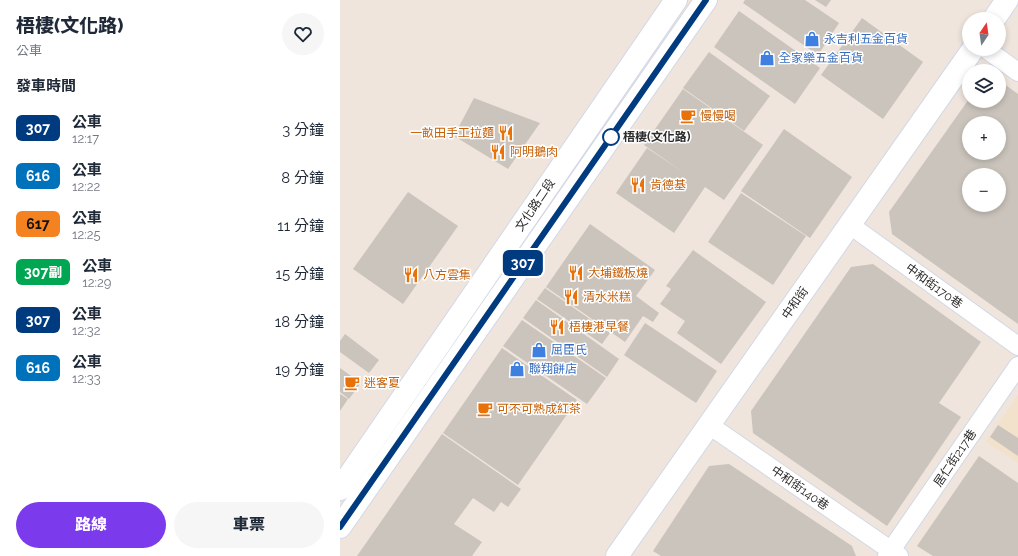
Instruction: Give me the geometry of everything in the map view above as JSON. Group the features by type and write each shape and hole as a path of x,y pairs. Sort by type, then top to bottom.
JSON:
{"street":[{"name":"文化路二段","path":"340,489 676,0"},
{"name":"文化路二段","path":"340,526 706,0"},
{"path":"999,12 1007,0"},
{"name":"中和街","path":"617,556 968,56"},
{"path":"996,56 1018,72"},
{"name":"中和街170巷","path":"850,225 1018,346"},
{"name":"居仁街217巷","path":"893,554 1018,366"},
{"name":"中和街140巷","path":"709,425 893,554"}],"shaded area":[{"path":"1018,395 1018,463 986,442"}],"building":[{"name":"永吉利五金百貨","path":"745,0 805,0 839,23 818,55 743,3"},
{"path":"815,0 831,0 826,7"},
{"name":"全家樂五金百貨","path":"739,11 820,68 795,104 714,47"},
{"path":"862,18 923,62 883,119 821,75"},
{"path":"709,52 770,96 744,131 683,88"},
{"path":"1006,85 1018,94 1018,324 892,234 889,212 963,108 1006,108"},
{"path":"683,89 763,145 724,200 705,187 674,233 616,193 647,148 683,172 644,145"},
{"path":"474,98 540,123 508,169 454,136"},
{"path":"784,129 852,177 810,238 741,191"},
{"path":"408,192 458,226 403,304 353,269"},
{"path":"741,193 806,236 773,285 708,242"},
{"path":"590,224 655,270 636,296 659,313 653,322 643,316 625,342 546,287"},
{"path":"693,250 766,302 721,364 677,333 685,321 660,304 671,289 666,286"},
{"path":"873,264 981,342 939,403 961,417 887,526 753,433 751,411 851,267"},
{"path":"545,288 610,333 602,344 537,299"},
{"path":"536,300 619,359 607,377 523,318"},
{"path":"522,320 606,378 587,404 503,346"},
{"path":"645,323 717,371 696,403 624,355"},
{"path":"345,334 379,360 369,373 340,352 340,341"},
{"path":"502,348 577,400 518,485 443,433"},
{"path":"340,368 361,383 349,399 340,392"},
{"path":"340,394 348,399 340,411"},
{"path":"998,425 1018,438 1018,456 990,437"},
{"path":"442,434 521,489 508,507 501,502 494,512 473,498 454,524 482,542 472,556 357,556"},
{"path":"979,456 1018,483 1018,556 933,556 917,546"},
{"path":"729,464 852,546 856,556 661,556 653,551 709,466"}],"bus line":[{"name":"307","path":"340,527 706,0"}],"place":[{"name":"永吉利五金百貨","path":"812,39"},
{"name":"全家樂五金百貨","path":"767,58"},
{"name":"慢慢喝","path":"688,116"},
{"name":"一畝田手工拉麵","path":"506,133"},
{"name":"梧棲(文化路)","path":"611,137"},
{"name":"阿明鵝肉","path":"498,152"},
{"name":"肯德基","path":"638,185"},
{"name":"大埔鐵板燒","path":"576,273"},
{"name":"八方雲集","path":"411,275"},
{"name":"清水米糕","path":"571,297"},
{"name":"梧棲港早餐","path":"557,327"},
{"name":"屈臣氏","path":"539,350"},
{"name":"聯翔餅店","path":"517,369"},
{"name":"迷客夏","path":"352,383"},
{"name":"可不可熟成紅茶","path":"485,409"}]}
